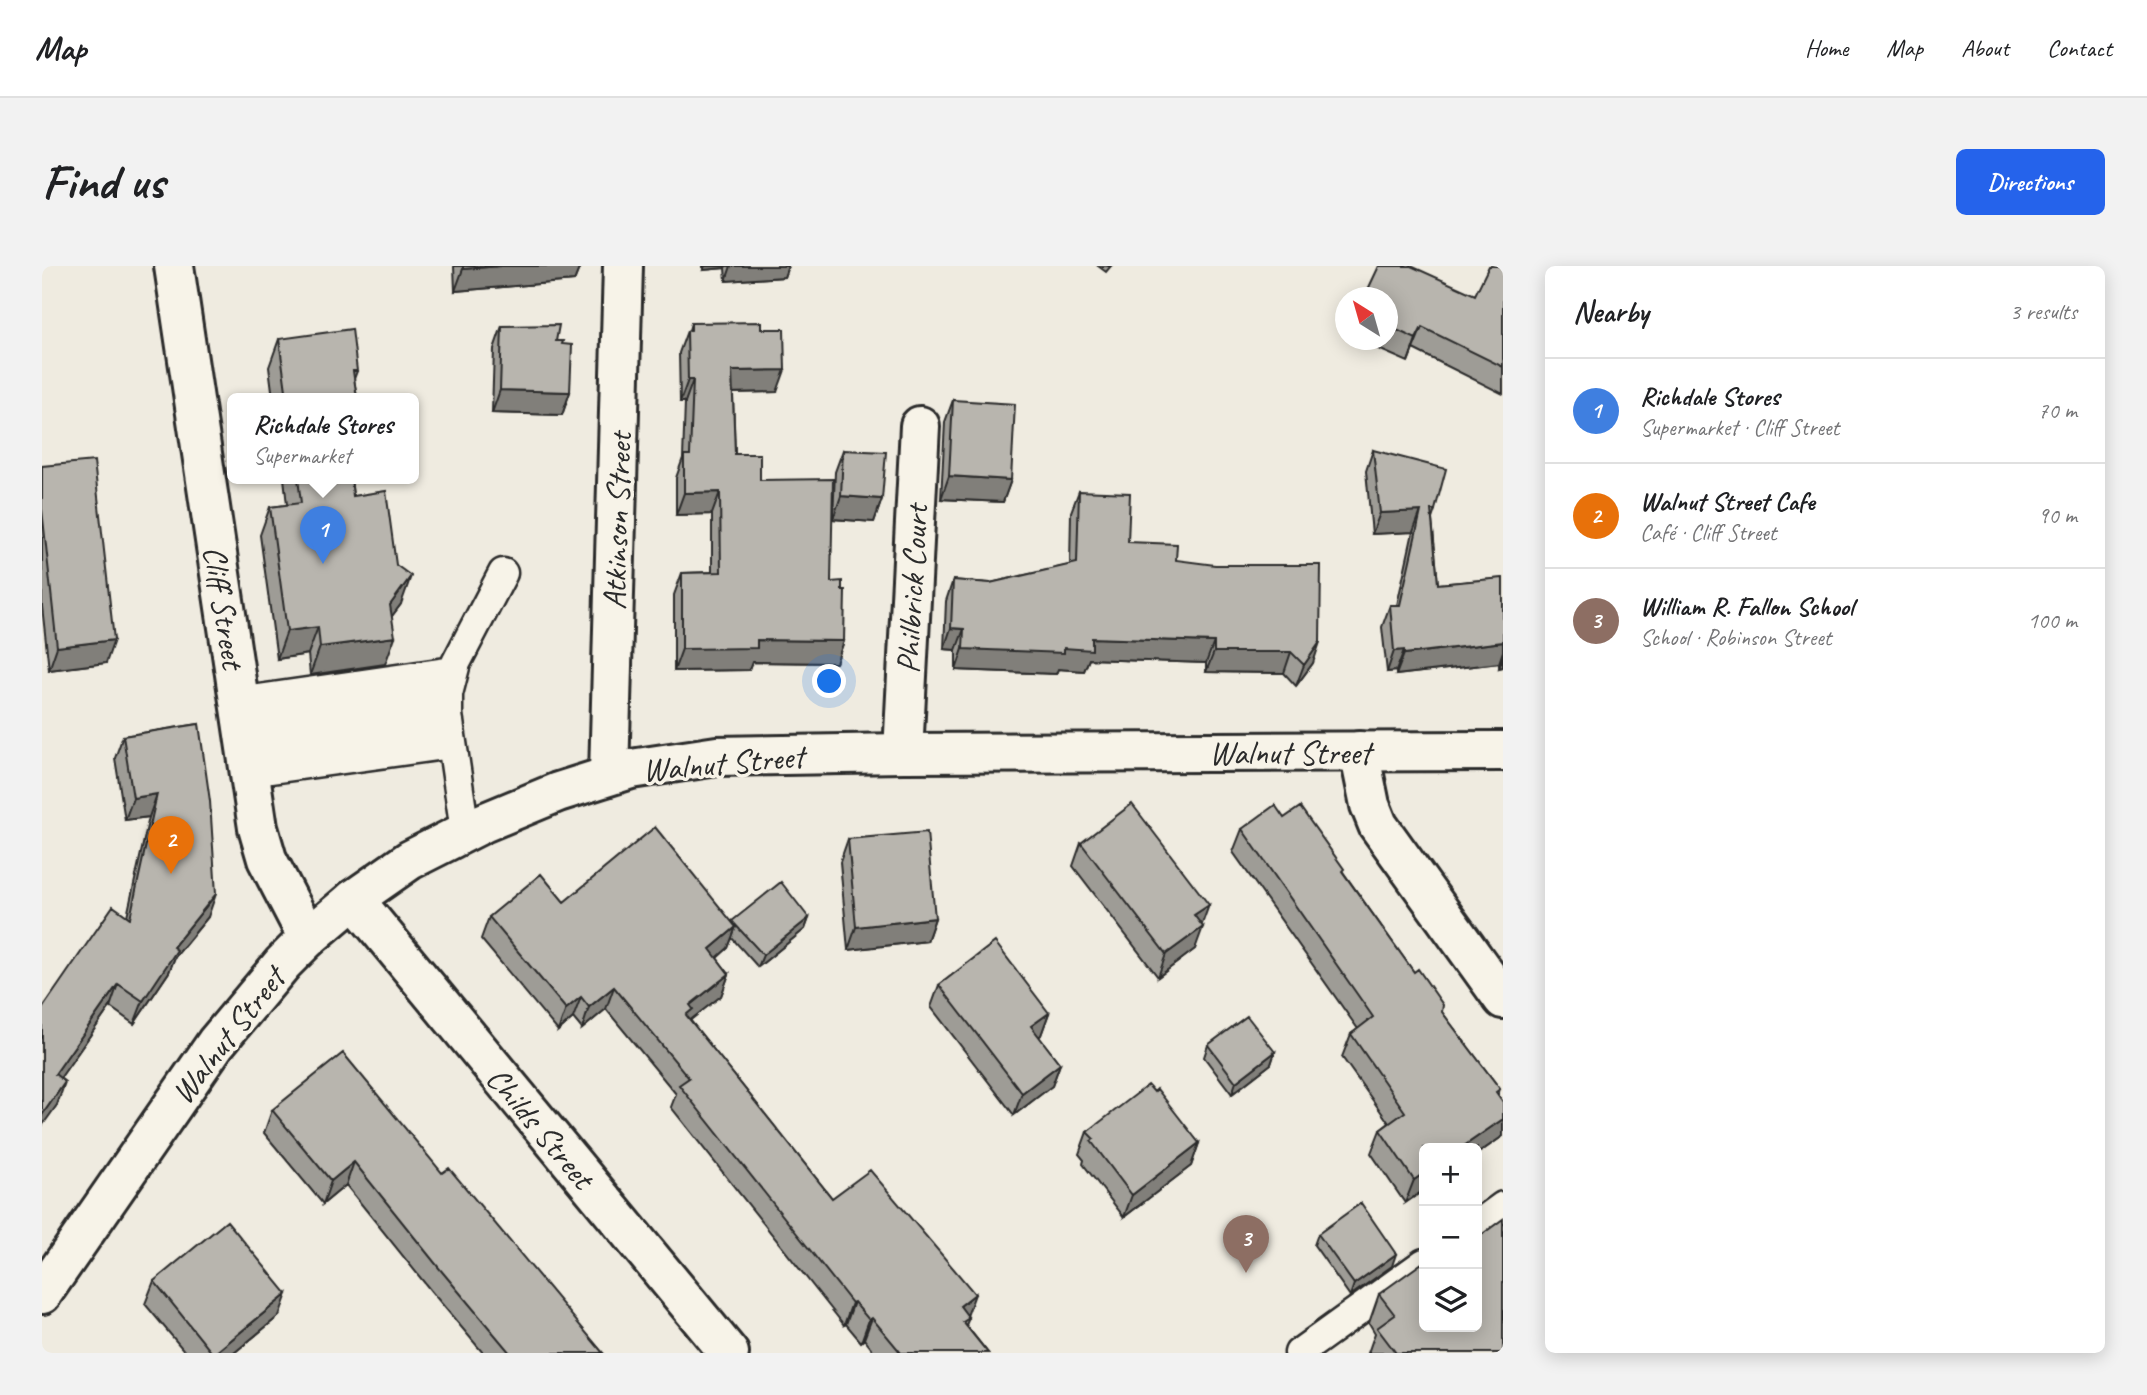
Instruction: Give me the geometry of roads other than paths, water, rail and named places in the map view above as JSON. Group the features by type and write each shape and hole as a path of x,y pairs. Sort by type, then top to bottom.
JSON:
{"street":[{"name":"Cliff Street","path":"174,266 258,828 267,859 308,938"},
{"name":"Atkinson Street","path":"609,775 623,266"},
{"name":"Philbrick Court","path":"902,753 920,426"},
{"path":"1359,751 1370,805 1378,825 1503,999"},
{"name":"Walnut Street","path":"42,1294 216,1043 283,962 354,899 410,860 521,806 609,775 655,764 717,756 1503,751"},
{"name":"Childs Street","path":"354,899 729,1353"}],"lane":[{"path":"465,831 450,707 503,573"},
{"path":"244,737 450,707"},
{"path":"244,737 450,707"},
{"path":"1482,1221 1503,1206"},
{"path":"1299,1353 1419,1267"}],"place":[{"name":"Richdale Stores","path":"323,564"},
{"name":"Walnut Street Cafe","path":"171,874"},
{"name":"William R. Fallon School","path":"1246,1273"}]}
